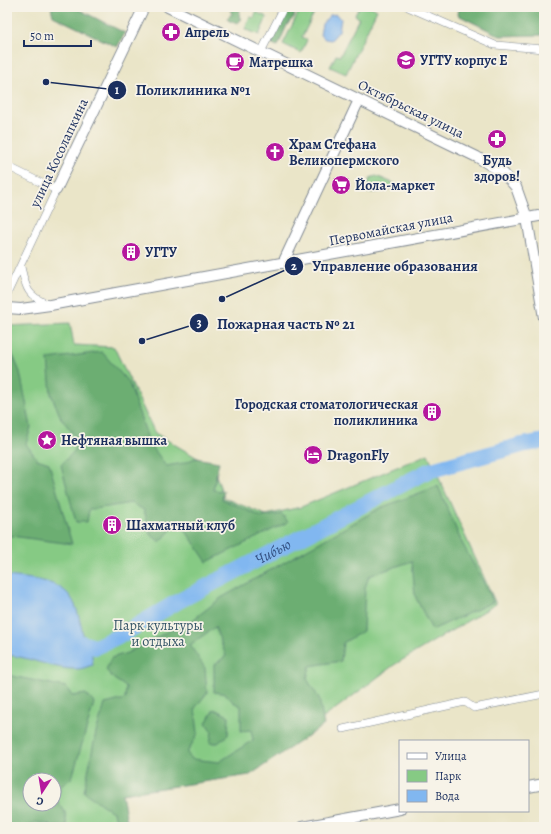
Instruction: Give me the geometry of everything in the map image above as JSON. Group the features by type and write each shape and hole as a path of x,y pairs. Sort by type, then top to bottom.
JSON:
{"main road":[{"name":"улица Косолапкина","path":"56,190 144,7"},
{"name":"Октябрьская улица","path":"168,7 478,157 503,173 516,188 527,218 544,318"},
{"path":"283,263 359,100"},
{"name":"Первомайская улица","path":"7,308 50,305 544,215"},
{"path":"529,786 544,784"},
{"path":"302,827 399,809"}],"street":[{"path":"261,52 284,7"},
{"path":"408,7 495,45 544,49"},
{"path":"7,166 56,190"},
{"name":"улица Косолапкина","path":"7,294 56,190"},
{"path":"20,267 26,288 35,299 50,305"},
{"path":"343,730 465,702 474,708 544,694"}],"green space":[{"path":"51,7 74,7 125,33 117,47 53,16"},
{"path":"231,7 237,7 240,10 239,17 242,19 238,23 229,21 227,18 232,14 230,10"},
{"path":"286,7 296,7 294,17 287,25 278,46 271,44 269,41 275,33"},
{"path":"301,7 317,7 302,37 307,40 301,53 283,44"},
{"path":"359,7 372,7 377,10 346,74 330,67 336,55 340,56 359,18 355,15"},
{"path":"459,7 544,7 544,35 500,36 458,15"},
{"path":"256,12 267,17 259,35 245,29 250,17 254,18"},
{"path":"376,176 398,185 385,191 368,193 366,190 370,178"},
{"name":"Парк культуры и отдыха","path":"70,323 74,345 114,347 155,433 213,467 224,498 266,515 301,507 428,454 496,604 394,665 250,773 119,791 125,827 11,827 7,807 7,326"},
{"path":"7,341 20,372 31,427 26,444 37,459 49,463 72,544 11,536 7,533"},
{"path":"102,352 129,383 149,442 166,466 184,463 195,458 219,462 213,490 224,491 222,499 262,517 282,514 288,522 207,562 177,518 170,531 160,542 150,534 144,510 131,503 89,510 87,522 76,522 61,465 75,450 75,436 61,418 51,394 48,359"},
{"path":"438,486 462,543 493,602 432,630 415,596 412,561 369,576 365,588 363,631 343,643 341,661 310,666 307,679 319,698 324,725 250,775 122,794 128,827 116,827 117,824 114,813 84,792 96,732 105,704 125,699 126,687 114,679 106,670 111,658 127,653 172,629 181,629 221,598 380,508","holes":["215,627 226,656 214,665 214,692 226,694 233,702 241,706 241,731 251,730 253,740 219,762 192,759 187,753 198,733 195,708 207,693 205,668 190,645"]},
{"path":"7,675 66,687 72,696 86,694 94,703 72,778 62,785 62,772 22,772 22,812 62,812 62,808 65,812 67,827 51,827 50,825 35,822 28,827 7,827"},
{"path":"214,709 229,716 228,735 218,743 210,743 212,732 206,723"}],"water":[{"path":"337,14 341,19 339,31 331,40 325,39 320,35 322,24 330,15"},
{"path":"7,576 44,581 61,588 68,594 77,610 84,639 90,640 93,665 80,669 60,668 25,658 7,655"}],"waterway":[{"name":"Чибью","path":"71,640 95,647 123,634 177,602 428,471 522,445 544,441"}],"place":[{"name":"Апрель","path":"171,32"},
{"name":"УГТУ корпус Е","path":"406,60"},
{"name":"Матрешка","path":"235,62"},
{"name":"Поликлиника №1","path":"46,82"},
{"name":"Будь здоров!","path":"497,139"},
{"name":"Храм Стефана Великопермского","path":"275,152"},
{"name":"Йола-маркет","path":"341,185"},
{"name":"УГТУ","path":"131,252"},
{"name":"Управление образования","path":"222,299"},
{"name":"Пожарная часть № 21","path":"142,341"},
{"name":"Городская стоматологическая поликлиника","path":"432,412"},
{"name":"Нефтяная вышка","path":"47,440"},
{"name":"DragonFly","path":"313,455"},
{"name":"Шахматный клуб","path":"112,525"}]}
